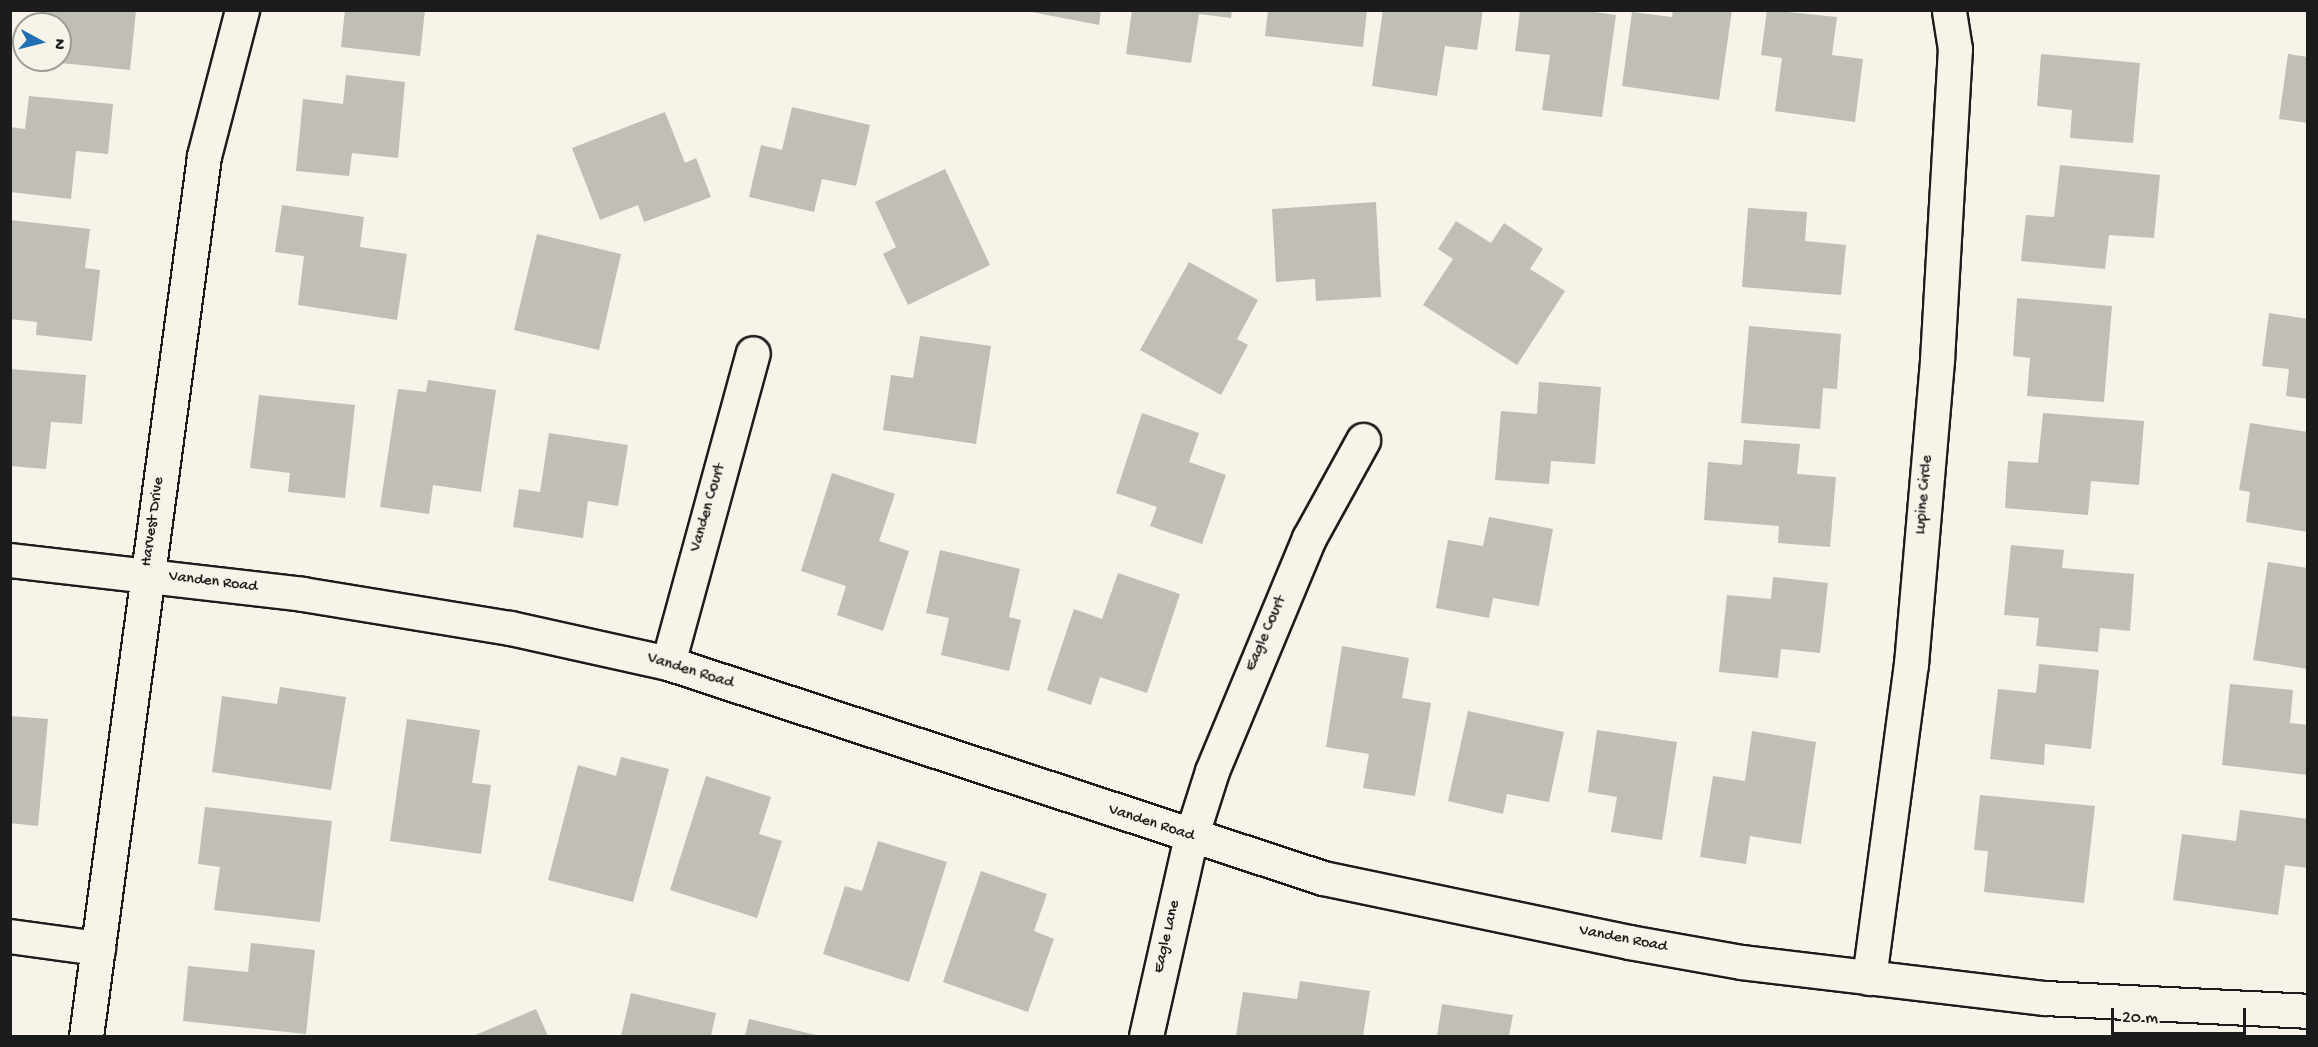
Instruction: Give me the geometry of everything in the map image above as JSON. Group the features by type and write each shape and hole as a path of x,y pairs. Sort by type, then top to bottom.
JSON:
{"street":[{"name":"Harvest Drive","path":"86,1036 204,156 242,10"},
{"name":"Lupine Circle","path":"1869,978 1911,664 1937,360 1955,49 1949,10"},
{"name":"Vanden Court","path":"668,663 753,353"},
{"name":"Eagle Court","path":"1191,837 1253,666 1309,538 1363,440"},
{"name":"Vanden Road","path":"10,560 302,594 476,623 668,663 1191,837 1323,878 1476,912 1741,962 1869,978 2057,999 2307,1011"},
{"name":"Eagle Lane","path":"1146,1036 1191,837"},
{"path":"10,936 98,948"}],"building":[{"path":"43,10 136,11 130,70 72,64 72,12 43,12"},
{"path":"345,10 425,10 420,56 341,47"},
{"path":"1021,10 1101,10 1099,25"},
{"path":"1132,10 1232,10 1231,18 1199,14 1191,63 1126,54"},
{"path":"1268,10 1367,10 1363,47 1265,36"},
{"path":"1383,10 1483,10 1477,50 1445,46 1437,96 1372,86"},
{"path":"1520,10 1580,10 1616,15 1602,117 1542,110 1550,55 1515,51"},
{"path":"1673,10 1732,10 1719,100 1622,86 1632,12 1672,17"},
{"path":"1767,10 1837,17 1832,55 1863,59 1855,122 1775,111 1782,58 1761,55"},
{"path":"2041,54 2140,63 2133,143 2070,138 2072,110 2037,106"},
{"path":"2288,54 2308,57 2308,123 2279,119"},
{"path":"346,75 405,82 398,158 352,153 349,176 296,171 303,99 343,104"},
{"path":"29,96 113,104 108,154 76,151 71,199 10,192 10,127 25,129"},
{"path":"792,107 870,125 856,186 822,179 814,212 749,197 761,145 782,150"},
{"path":"665,112 685,163 696,158 711,197 644,222 638,205 600,220 572,148"},
{"path":"2060,165 2160,175 2154,238 2109,235 2105,269 2021,261 2026,215 2054,217"},
{"path":"945,169 990,265 908,305 883,254 896,247 875,202"},
{"path":"1376,202 1381,297 1316,301 1315,279 1276,282 1272,209"},
{"path":"282,205 364,217 360,247 407,254 397,320 298,305 304,256 275,252"},
{"path":"1748,208 1807,212 1805,241 1846,245 1841,295 1742,287"},
{"path":"10,220 90,229 85,268 100,270 92,341 36,335 37,322 10,319"},
{"path":"1456,221 1491,243 1504,223 1543,249 1530,269 1565,291 1517,365 1423,305 1453,259 1438,249"},
{"path":"537,234 621,254 599,350 514,330"},
{"path":"1189,262 1258,300 1237,339 1248,345 1221,395 1140,350"},
{"path":"2017,298 2112,306 2104,402 2027,396 2030,358 2013,356"},
{"path":"2269,313 2308,319 2308,399 2286,396 2289,369 2262,366"},
{"path":"1749,326 1841,334 1837,389 1823,388 1820,429 1741,423"},
{"path":"920,336 991,346 976,444 883,430 891,375 913,378"},
{"path":"10,369 86,375 82,424 51,422 46,469 10,466"},
{"path":"428,380 496,390 481,492 433,485 429,514 380,507 398,389 426,392"},
{"path":"1539,382 1601,387 1595,464 1551,461 1549,484 1495,480 1501,411 1537,414"},
{"path":"259,395 355,405 345,498 288,492 290,473 250,468"},
{"path":"1142,413 1199,433 1189,462 1226,475 1202,544 1150,526 1157,507 1116,493"},
{"path":"2043,413 2144,421 2139,485 2091,481 2088,515 2005,508 2008,461 2038,463"},
{"path":"2250,423 2308,432 2308,532 2246,522 2250,492 2239,490"},
{"path":"549,433 628,445 618,506 588,501 583,538 513,527 519,489 540,492"},
{"path":"1744,440 1800,444 1797,474 1836,477 1830,547 1778,543 1779,526 1704,520 1708,462 1742,465"},
{"path":"832,473 895,494 879,541 909,551 883,631 837,615 846,586 801,571"},
{"path":"1489,517 1553,529 1539,606 1493,598 1489,618 1436,608 1448,540 1483,546"},
{"path":"2011,545 2064,550 2062,568 2134,574 2130,631 2100,628 2098,652 2036,646 2039,618 2004,615"},
{"path":"940,550 1020,569 1009,617 1021,620 1009,671 941,655 949,618 926,613"},
{"path":"2268,562 2308,568 2308,669 2253,660"},
{"path":"1118,573 1180,594 1147,693 1100,677 1091,705 1047,690 1074,609 1102,619"},
{"path":"1773,577 1828,583 1820,653 1781,649 1778,678 1719,672 1727,595 1771,599"},
{"path":"1342,646 1409,658 1402,698 1431,703 1415,796 1363,788 1369,754 1326,747"},
{"path":"2039,664 2099,670 2091,749 2045,744 2044,765 1990,759 1998,689 2036,693"},
{"path":"2230,684 2293,690 2290,723 2308,725 2308,775 2222,765"},
{"path":"280,687 346,697 331,790 212,772 222,696 277,704"},
{"path":"1468,711 1564,732 1549,802 1507,794 1503,814 1448,801"},
{"path":"10,716 48,719 38,826 10,823"},
{"path":"407,719 480,730 472,783 491,785 481,854 390,841"},
{"path":"1597,730 1677,742 1662,840 1611,832 1617,797 1588,792"},
{"path":"1752,731 1816,742 1801,844 1750,836 1746,864 1700,857 1713,776 1745,781"},
{"path":"621,757 669,769 633,902 548,880 578,765 616,776"},
{"path":"706,776 771,797 759,834 782,841 757,918 670,890"},
{"path":"1980,795 2095,806 2084,903 1984,892 1988,851 1974,850"},
{"path":"205,807 332,821 320,922 214,910 220,867 198,864"},
{"path":"2240,810 2308,819 2308,868 2285,865 2278,915 2173,900 2182,834 2236,841"},
{"path":"878,841 947,862 909,982 823,954 845,886 862,891"},
{"path":"981,871 1047,894 1034,931 1054,939 1028,1012 943,982"},
{"path":"251,943 315,950 306,1034 183,1021 188,966 248,972"},
{"path":"1300,981 1370,991 1363,1036 1236,1036 1243,992 1297,999"},
{"path":"631,993 716,1013 711,1036 621,1036"},
{"path":"1442,1004 1513,1015 1509,1036 1437,1036"},
{"path":"536,1009 548,1036 473,1036"},
{"path":"749,1019 820,1036 745,1036"}]}
